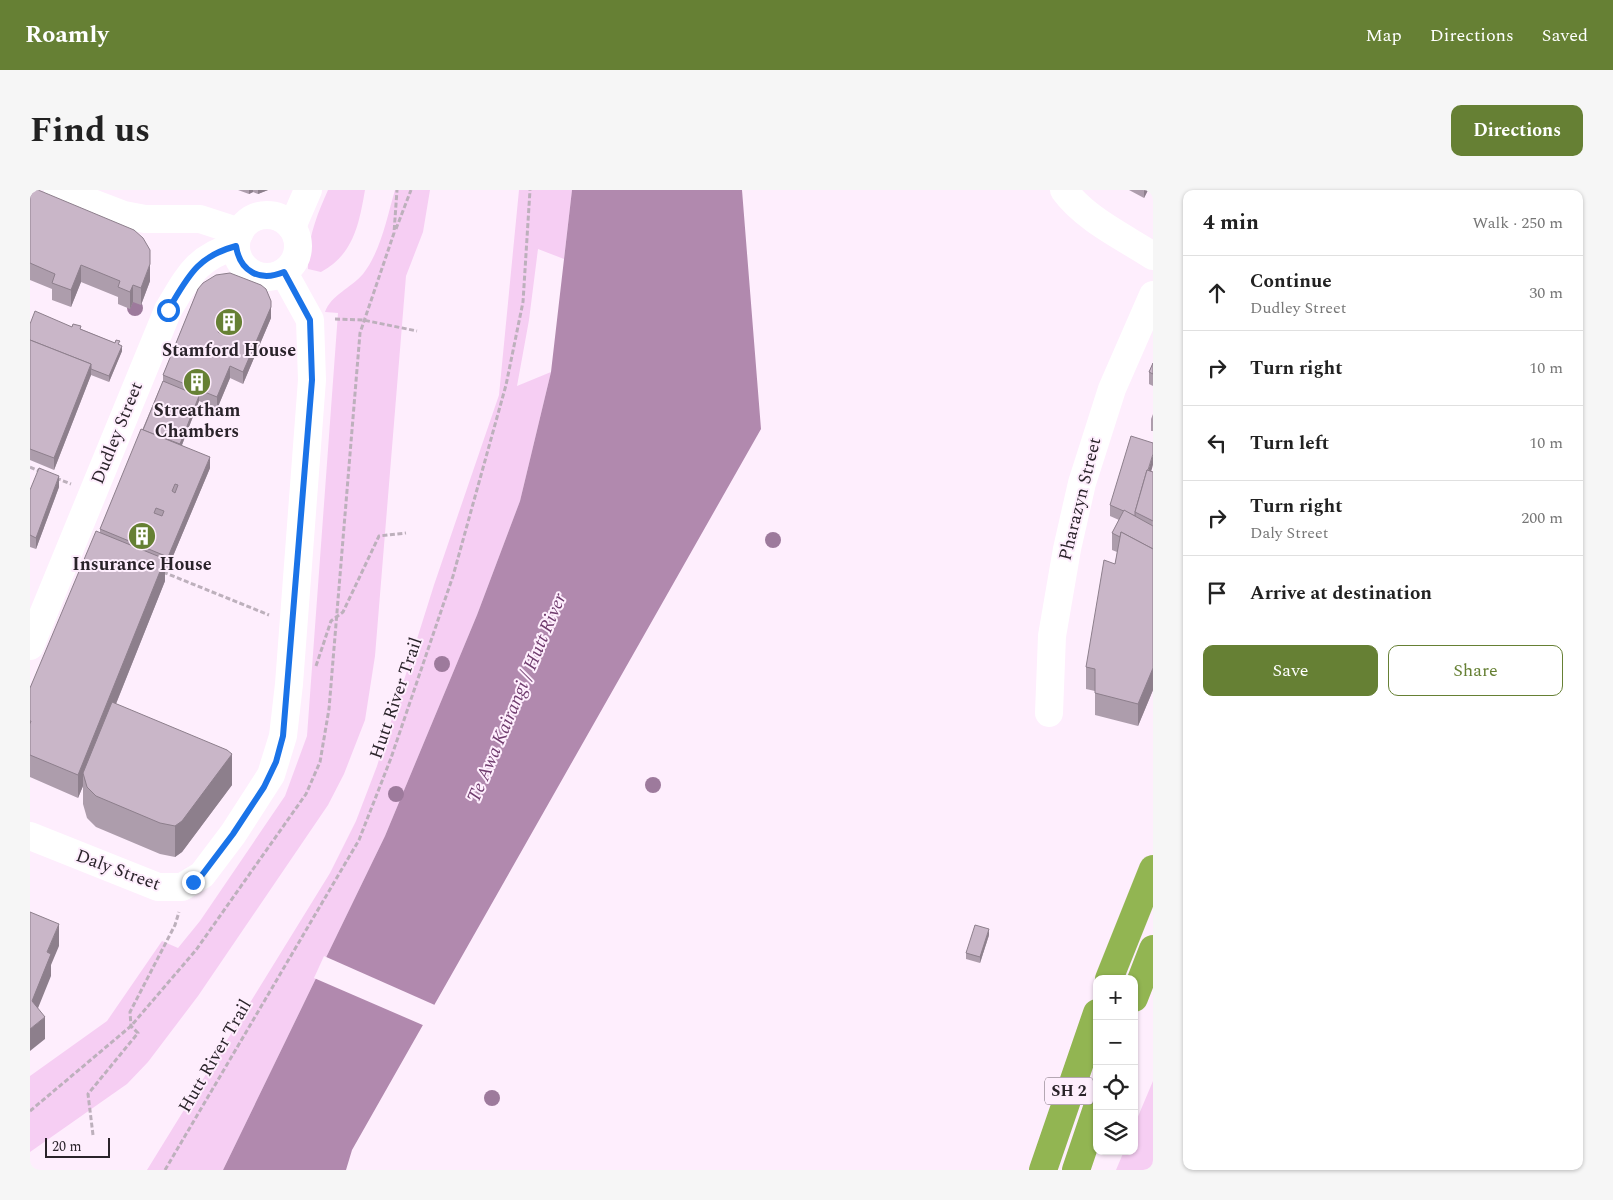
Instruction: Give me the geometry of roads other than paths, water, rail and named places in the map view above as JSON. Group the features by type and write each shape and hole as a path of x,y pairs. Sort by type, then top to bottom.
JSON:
{"highway":[{"path":"1111,975 1153,869"},
{"path":"1138,988 1153,949"},
{"name":"SH 2","path":"1043,1170 1095,1020"},
{"name":"SH 2","path":"1076,1170 1096,1110"}],"main road":[{"path":"58,190 124,215 145,219 200,219 238,239"},
{"path":"292,227 308,190"},
{"path":"1064,190 1072,200 1097,220 1153,256"},
{"path":"265,215 275,216 284,220 292,227 298,243 298,252 295,260 284,272 266,277 248,271 238,256 238,239 246,224 265,215"},
{"name":"Dudley Street","path":"30,646 168,310 197,267 216,252 238,239"},
{"name":"Daly Street","path":"30,836 158,887 182,887 202,875 233,834 271,775 280,750 288,692 312,380 310,320 284,272"},
{"name":"Pharazyn Street","path":"1049,713 1049,667 1052,636 1067,549 1082,483 1112,389 1153,294"}],"water":[{"name":"Te Awa Kairangi / Hutt River","path":"572,190 742,190 761,429 352,1150 346,1170 223,1170 385,836 477,615 520,501 551,372"}],"place":[{"name":"Stamford House","path":"229,322"},
{"name":"Streatham Chambers","path":"197,382"},
{"name":"Insurance House","path":"142,536"}]}
